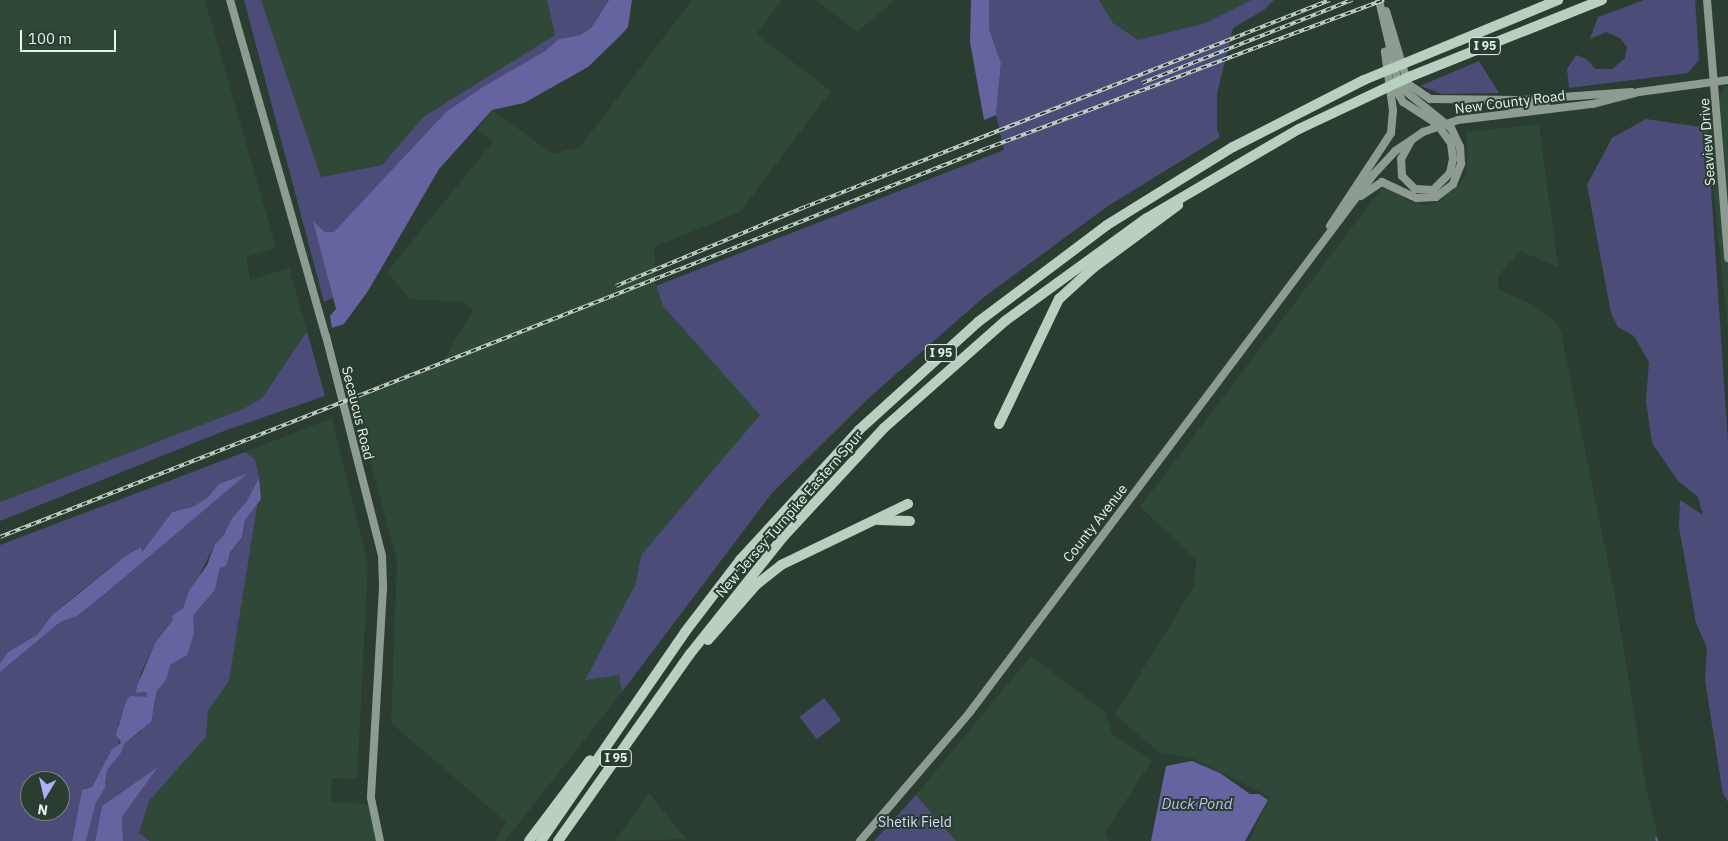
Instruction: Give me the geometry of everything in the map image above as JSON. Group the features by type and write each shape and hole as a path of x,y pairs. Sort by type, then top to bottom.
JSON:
{"highway":[{"name":"New Jersey Turnpike Eastern Spur","path":"541,841 704,606 768,527 848,441 945,350 1024,285 1132,208 1233,147 1364,80 1558,0"},
{"name":"New Jersey Turnpike Eastern Spur","path":"558,841 675,676 784,536 863,449 916,398 1052,285 1141,222 1210,179 1299,129 1370,95 1602,0"},
{"path":"999,424 1049,315 1062,295 1210,179"},
{"path":"675,676 769,574 795,556 908,504"},
{"path":"872,520 910,521"},
{"path":"529,841 581,770 614,735"}],"main road":[{"name":"Secaucus Road","path":"230,0 326,336 382,556 384,588 372,798 380,841"},
{"path":"1317,250 1339,209 1391,133 1394,115 1381,0"},
{"path":"1381,0 1411,88 1435,100 1484,100 1639,92"},
{"name":"Seaview Drive","path":"1707,0 1716,82 1728,258"},
{"name":"Seaview Drive","path":"1711,26 1712,0"},
{"path":"1384,25 1400,98 1436,124 1451,143 1453,159 1450,173 1440,186 1430,191 1412,188 1401,173 1402,156 1414,137"},
{"path":"1343,215 1376,184 1388,183 1414,197 1432,198 1447,191 1459,172 1460,147 1451,128 1435,113 1405,94 1395,73"},
{"name":"New County Road","path":"1343,215 1380,165 1414,137 1448,122 1593,104 1639,92 1728,80"},
{"path":"1511,113 1516,107 1590,94"},
{"name":"County Avenue","path":"860,841 970,712 1343,215"}],"shaded area":[{"path":"0,0 205,0 276,248 246,257 250,280 289,268 307,331 262,398 243,409 0,502"},
{"path":"261,0 547,0 555,35 423,117 382,165 320,177"},
{"path":"692,0 782,0 756,34 831,91 740,212 654,247 656,286 663,306 761,415 641,555 636,583 585,679 619,675 622,692 505,841 496,841 506,822 391,723 397,561 354,400 441,365 473,310 462,302 410,299 387,272 493,142 477,130 492,110 553,154 580,147"},
{"path":"816,0 895,0 857,32"},
{"path":"1099,0 1251,0 1206,23 1138,40 1113,23"},
{"path":"1728,86 1728,331 1707,128 1724,87"},
{"path":"1539,124 1558,267 1520,251 1498,276 1498,289 1529,303 1556,322 1561,332 1616,602 1645,782 1659,841 1249,841 1270,797 1192,758 1159,752 1115,715 1194,586 1196,559 1140,507 1381,189 1389,188 1409,201 1422,205 1437,203 1460,183 1467,173 1467,132"},
{"path":"332,418 368,565 357,779 332,778 331,802 370,804 378,841 150,841 139,833 149,801 206,737 208,710 229,681 258,496 255,459 245,452"},
{"path":"1031,656 1105,712 1112,734 1152,760 1105,832 1109,841 956,841 916,795"},
{"path":"649,793 686,839 615,841"}],"green space":[{"path":"244,0 261,0 321,177 382,165 423,117 555,35 547,0 609,0 591,28 580,35 559,39 545,51 486,85 334,232 325,232 314,222 333,298 324,302"},
{"path":"989,0 1099,0 1113,23 1138,40 1206,23 1251,0 1274,0 1264,10 1233,28 1217,94 1217,129 1220,137 1108,206 984,297 870,397 772,493 622,692 619,675 585,680 636,583 641,555 760,415 663,306 656,286 1004,150 996,115 1001,63 989,29"},
{"path":"1644,0 1695,0 1699,60 1688,73 1569,88 1567,69 1576,55 1586,59 1596,69 1612,69 1625,58 1627,47 1620,38 1606,32 1590,39 1598,17"},
{"path":"1479,61 1499,93 1442,94 1420,86"},
{"path":"1646,119 1707,128 1728,442 1728,802 1723,794 1705,680 1707,648 1696,623 1679,527 1680,500 1703,515 1698,497 1678,481 1652,443 1646,401 1649,362 1634,336 1618,327 1611,313 1587,185 1612,138"},
{"path":"307,331 325,396 224,431 0,521 0,502 243,409 262,398"},
{"path":"245,452 255,459 259,478 246,502 232,518 225,535 215,544 183,608 155,643 141,673 137,693 146,692 147,697 129,700 118,725 119,748 112,749 92,787 82,790 72,841 0,841 0,672 60,621 77,616 106,593 246,474 219,484 206,499 192,507 172,512 142,552 141,547 124,557 52,615 37,635 8,652 0,663 0,545"},
{"path":"258,500 229,681 208,710 206,737 149,801 139,833 150,841 123,841 122,817 156,769 102,806 95,841 86,841 96,803 106,782 107,770 121,753 124,744 141,731 154,710 157,691 166,680 171,664 181,657 193,616 215,590 220,568 242,537 245,520"},
{"path":"824,698 841,720 817,739 800,717"},
{"name":"Shetik Field","path":"916,795 956,841 874,841"}],"water":[{"path":"609,0 632,0 628,27 588,67 524,103 492,110 439,169 368,291 344,324 332,328 330,316 336,309 313,221 325,232 334,232 446,112 486,85 545,51 559,39 580,35 591,28"},
{"path":"971,0 989,0 989,29 1001,63 996,115 984,120 970,42"},
{"path":"248,473 106,593 77,616 60,622 0,672 0,663 8,652 37,635 52,615 124,557 141,547 142,552 172,512 192,507 206,499 219,484"},
{"path":"259,478 261,499 245,520 242,537 230,553 226,566 220,568 215,590 193,616 194,633 187,655 171,664 166,680 157,691 151,722 124,744 121,753 107,770 105,787 96,803 86,841 72,841 82,790 92,787 112,749 121,743 116,734 126,702 130,696 147,697 146,692 136,693 137,686 155,643 173,620 172,616 183,608 189,591 207,565 215,544 224,535 232,518 246,502"},
{"name":"Duck Pond","path":"1192,761 1220,773 1250,794 1259,794 1268,800 1245,841 1151,841 1166,766"},
{"path":"158,767 122,817 123,841 95,841 102,806"}],"railway":[{"path":"616,286 805,207 1330,0"},
{"path":"1142,83 1352,0"},
{"path":"0,537 985,149 1384,0"}]}
